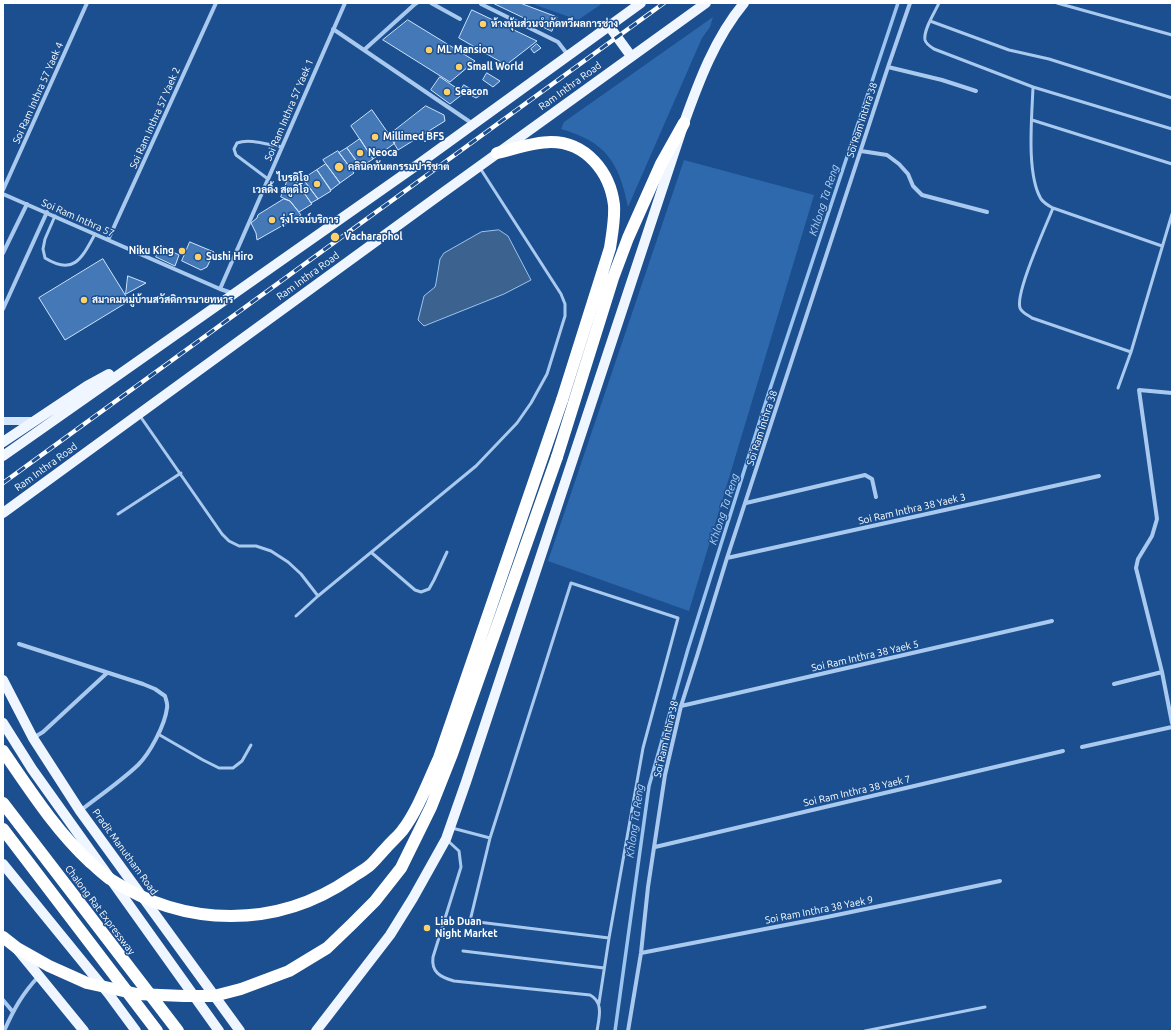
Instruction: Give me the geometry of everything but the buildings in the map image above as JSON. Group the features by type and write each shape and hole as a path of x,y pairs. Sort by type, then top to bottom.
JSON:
{"highway":[{"path":"3,937 17,948 49,966 87,983 137,994 214,996 242,990 289,971 327,948 375,901 401,868 431,807 452,754 557,457 613,278 628,238 661,164 684,123"},
{"path":"3,751 59,829 82,854 108,878 138,896 174,908 207,915 235,917 262,915 314,899 335,889 369,866 402,830 421,798 439,758 562,400 610,248 614,226 614,206 610,188 603,172 594,160 582,150 566,144 552,142 538,143 497,153"},
{"name":"Chalong Rat Expressway","path":"3,803 178,1031"},
{"path":"3,830 157,1031"}],"main road":[{"name":"Ram Inthra Road","path":"3,513 478,166 706,3"},
{"path":"316,1031 390,935 414,898 446,839 684,123 698,85 725,28 744,3"},
{"path":"3,456 473,124 638,4"},
{"path":"609,26 631,56"},
{"path":"3,442 87,386 155,348"},
{"path":"3,421 34,421"},
{"path":"3,521 16,504"},
{"name":"Pradit Manutham Road","path":"3,680 33,738 80,811 240,1031"},
{"path":"3,723 32,769 219,1031"},
{"path":"3,864 108,993 136,1031"},
{"path":"3,932 84,1031"}],"street":[{"name":"Soi Ram Inthra 57 Yaek 4","path":"3,190 87,3"},
{"name":"Soi Ram Inthra 57 Yaek 2","path":"108,240 216,3"},
{"name":"Soi Ram Inthra 57 Yaek 1","path":"220,290 345,3"},
{"path":"364,50 415,4 418,3"},
{"path":"431,3 460,19"},
{"name":"Soi Ram Inthra 38","path":"628,1031 641,953 648,887 665,775 681,706 698,656 727,558 910,3"},
{"path":"481,4 558,42 568,55"},
{"path":"333,29 473,124"},
{"path":"888,67 942,80 976,91"},
{"path":"861,151 887,155 899,164 908,174 913,186 922,195 987,212"},
{"name":"Soi Ram Inthra 57","path":"3,194 220,290 234,294"},
{"path":"3,253 27,204"},
{"path":"3,309 46,212"},
{"path":"1172,392 1139,390 1157,519 1152,536 1138,559 1136,568 1162,672 1172,723"},
{"path":"746,503 865,475 872,479 876,497"},
{"name":"Soi Ram Inthra 38 Yaek 3","path":"727,558 1099,476"},
{"name":"Soi Ram Inthra 38 Yaek 5","path":"681,706 1052,621"},
{"path":"19,644 143,684 155,689 165,696 168,707 163,725 139,764 80,811"},
{"path":"1114,684 1162,672"},
{"path":"33,738 43,732 107,673"},
{"path":"1082,747 1172,727"},
{"name":"Soi Ram Inthra 38 Yaek 7","path":"655,847 1063,751"},
{"name":"Soi Ram Inthra 38 Yaek 9","path":"641,953 827,917 1000,881"},
{"path":"4,1031 25,991 39,976"},
{"path":"3,1000 13,1012"}],"lane":[{"path":"939,3 930,21 925,39 934,49 1032,87 1172,129"},
{"path":"1057,3 1172,35"},
{"path":"930,21 1009,50 1049,59 1172,98"},
{"path":"1032,87 1031,158 1035,179 1042,200 1053,208 1162,246"},
{"path":"1032,120 1172,164"},
{"path":"268,179 236,154 234,149 237,142 242,141 282,147"},
{"path":"296,616 318,596 372,554 476,466 517,423 531,403 547,374 565,316 565,304 561,294 478,166"},
{"path":"1053,208 1024,282 1020,299 1020,307 1022,312 1032,318 1131,352"},
{"path":"1118,388 1131,352 1172,214"},
{"path":"55,216 45,239 43,249 45,258 53,263 68,266 78,261 95,234"},
{"path":"139,414 222,534 229,541 239,546 256,546 271,551 288,562 301,574 318,596"},
{"path":"118,514 181,473"},
{"path":"372,554 415,590 421,592 429,588 447,552"},
{"path":"597,1031 604,968 642,748 678,618 571,583 490,838 470,921 609,938"},
{"path":"158,734 219,768 233,768 242,761 251,745"},
{"path":"450,827 490,838"},
{"path":"446,839 458,851 461,867 433,957 432,964 434,970 446,979 454,981 587,994 594,997 599,1004"},
{"path":"463,951 604,968"},
{"path":"865,1031 985,1007"}],"shaded area":[{"path":"530,3 603,3 578,20"},
{"path":"713,17 710,27 702,38 628,207 620,178 615,166 608,156 589,140 561,129 564,122"},
{"path":"684,160 814,195 689,611 548,561"},
{"path":"499,230 508,236 531,280 504,294 424,326 418,320 424,296 435,287 440,259 444,253 481,232"}],"waterway":[{"name":"Khlong Ta Reng","path":"615,1031 649,786 688,649 768,395 898,3"}],"railway":[{"path":"3,483 664,3"}],"place":[{"name":"ห้างหุ้นส่วนจำกัดทวีผลการช่าง","path":"483,24"},
{"name":"ML Mansion","path":"429,50"},
{"name":"Small World","path":"459,67"},
{"name":"Seacon","path":"447,92"},
{"name":"Millimed ฺBFS","path":"375,137"},
{"name":"Neoca","path":"360,153"},
{"name":"คลินิคทันตกรรมปาริชาต","path":"339,167"},
{"name":"ไบรดิโอ เวลดิ้ง สตูดิโอ","path":"317,184"},
{"name":"รุ่งโรจน์บริการ","path":"272,220"},
{"name":"Vacharaphol","path":"335,237"},
{"name":"Niku King","path":"182,251"},
{"name":"Sushi Hiro","path":"198,257"},
{"name":"สมาคมหมู่บ้านสวัสดิการนายทหาร","path":"84,300"},
{"name":"Liab Duan Night Market","path":"427,928"}]}
